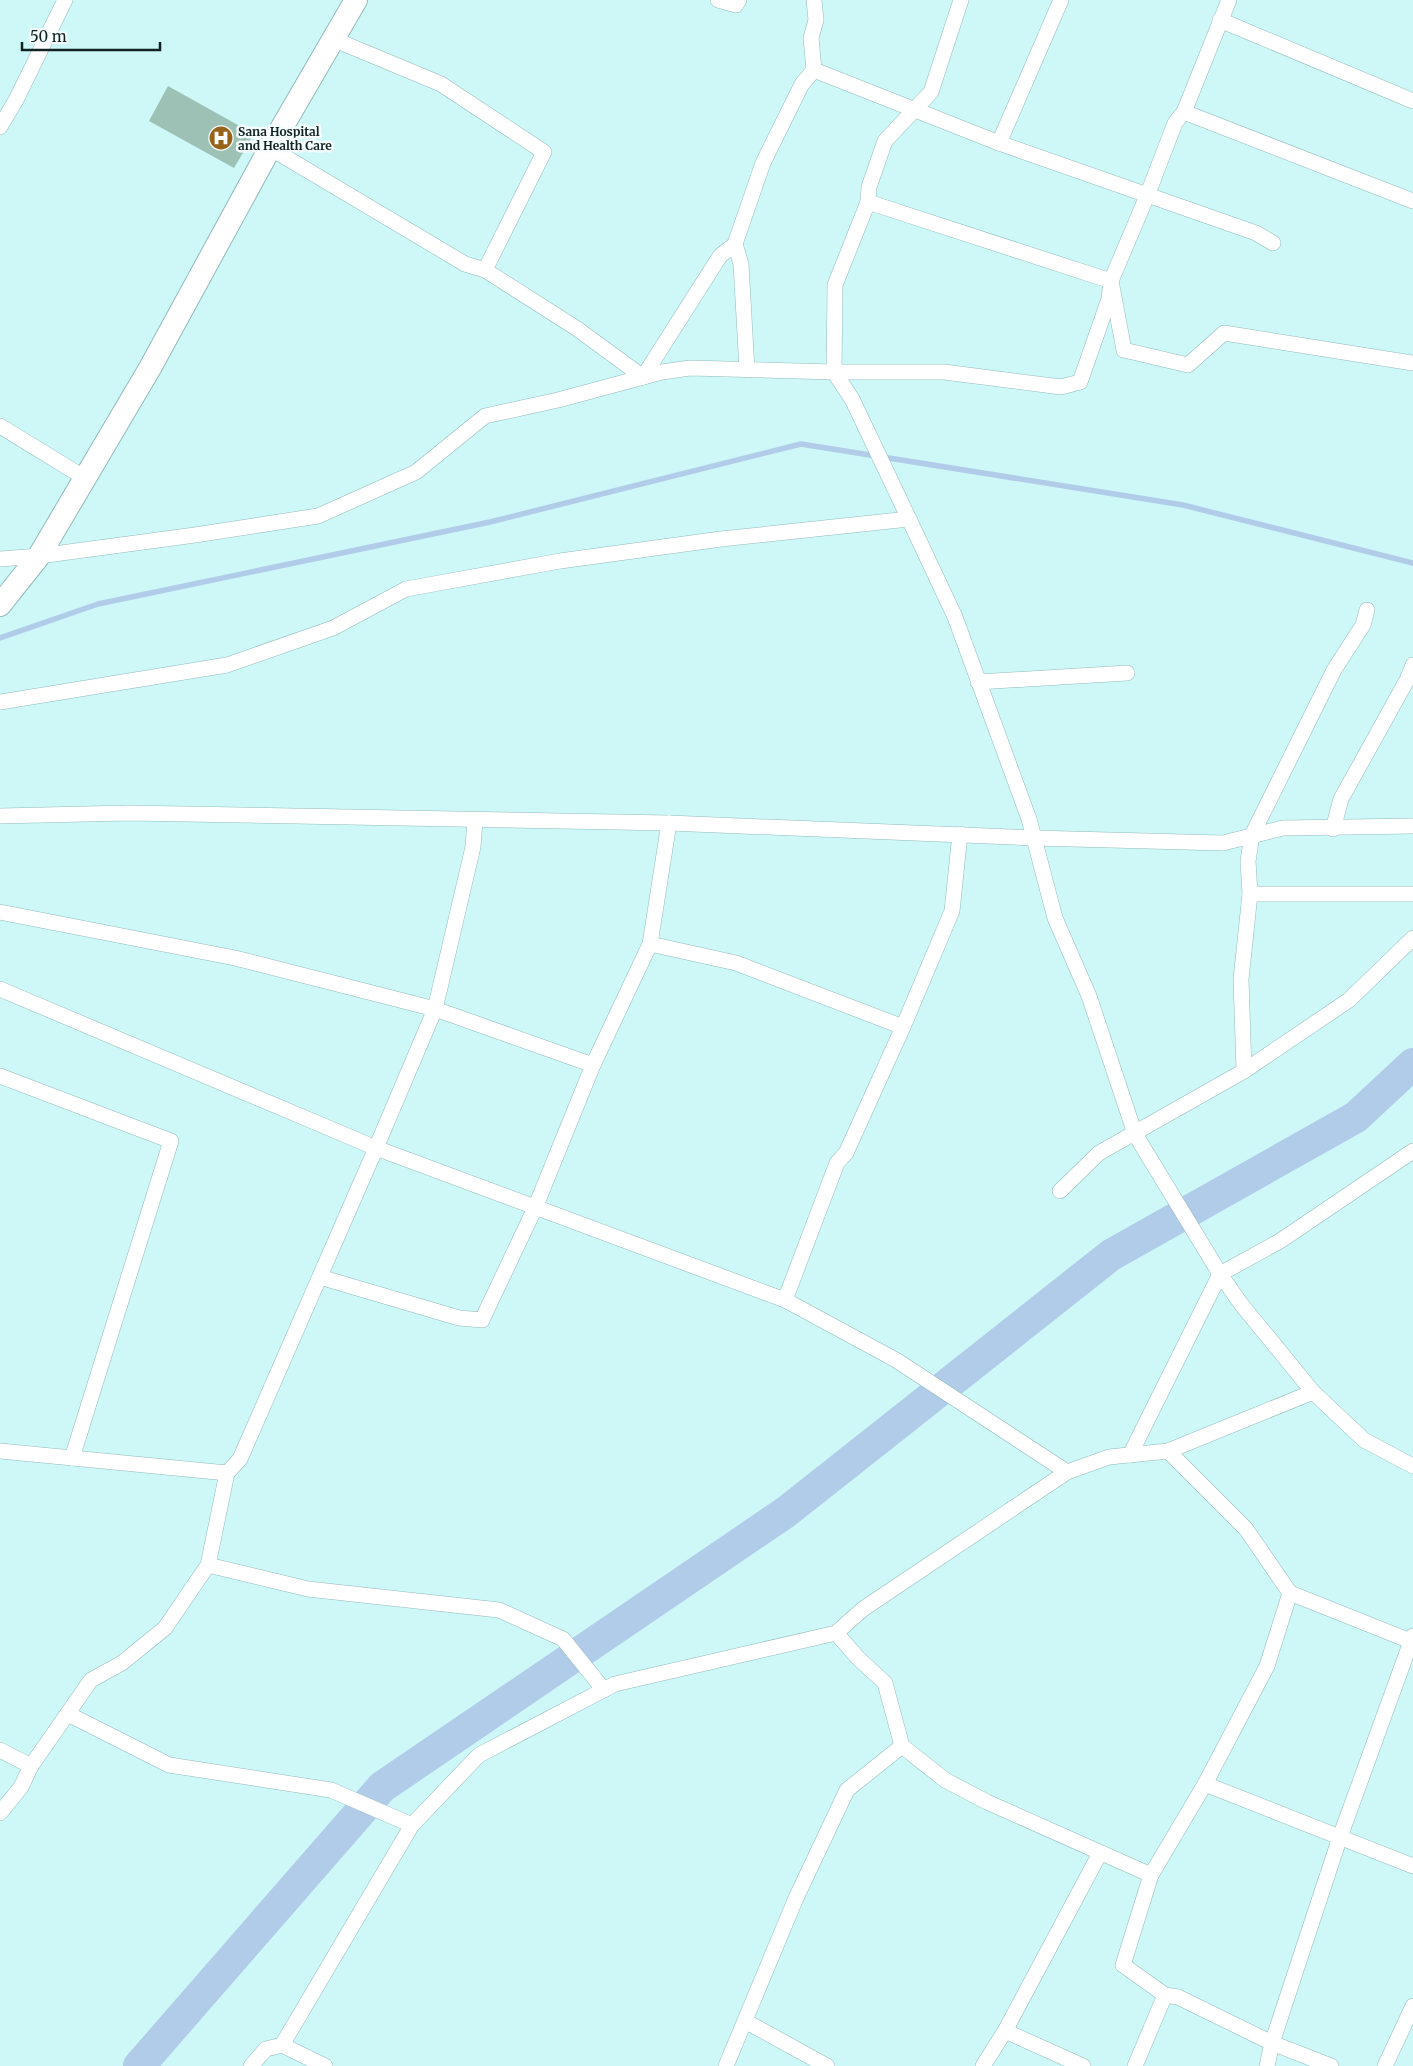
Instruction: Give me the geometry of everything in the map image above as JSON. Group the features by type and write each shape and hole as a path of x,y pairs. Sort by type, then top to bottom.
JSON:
{"street":[{"path":"0,127 16,100 65,0"},
{"path":"1,603 39,556 150,368 270,148 356,0"},
{"path":"718,0 736,5 739,0"},
{"path":"643,377 720,256 735,244 763,163 802,84 814,70 811,38 816,20 814,0"},
{"path":"961,0 931,92 912,110 885,142 869,187 868,202 835,285 834,372 852,399 955,616 1029,819 1055,918 1089,996 1135,1134 1220,1274 1241,1304 1313,1392 1364,1440 1413,1466"},
{"path":"999,143 1061,0"},
{"path":"0,559 39,556 195,535 318,516 416,472 485,416 558,400 643,377 690,368 834,372 944,372 1061,387 1080,382 1109,299 1110,281 1147,196 1175,124 1184,112 1229,0"},
{"path":"1220,20 1413,101"},
{"path":"333,40 441,84 544,152 485,270"},
{"path":"814,70 999,143 1256,233 1273,243"},
{"path":"1184,112 1413,201"},
{"path":"270,148 465,264 485,270 576,328 643,377"},
{"path":"868,202 1110,281"},
{"path":"735,244 741,264 747,370"},
{"path":"1110,281 1124,350 1188,365 1224,333 1413,363"},
{"path":"0,426 85,478"},
{"path":"0,702 227,665 333,628 406,589 560,561 721,539 909,519"},
{"path":"1244,1071 1241,979 1250,894 1248,861 1252,835 1334,670 1363,626 1367,610"},
{"path":"1333,829 1341,799 1407,680 1413,665"},
{"path":"978,682 1127,673"},
{"path":"0,816 128,813 670,823 1034,838 1223,843 1283,828 1333,829 1413,826"},
{"path":"0,1813 21,1787 31,1766 92,1680 122,1663 165,1628 208,1565 228,1474 240,1459 435,1009 473,846 475,820"},
{"path":"320,1277 458,1318 482,1320 535,1208 594,1065 650,944 670,823"},
{"path":"785,1300 837,1164 846,1153 903,1027 952,911 960,834"},
{"path":"1250,894 1413,894"},
{"path":"0,912 235,958 435,1009 594,1065"},
{"path":"1060,1191 1099,1153 1244,1071 1349,1000 1413,938"},
{"path":"650,944 736,963 903,1027"},
{"path":"0,988 376,1148 785,1300 896,1360 1067,1472"},
{"path":"0,1076 171,1141 72,1458"},
{"path":"1130,1455 1220,1274 1280,1240 1413,1151"},
{"path":"282,2045 412,1825 479,1755 615,1684 836,1633 863,1609 1067,1472 1109,1457 1168,1451 1313,1392"},
{"path":"0,1451 228,1474"},
{"path":"1168,1451 1246,1529 1290,1593 1412,1640 1340,1837 1272,2043 1268,2066"},
{"path":"208,1565 308,1589 499,1610 564,1639 604,1690"},
{"path":"1290,1593 1267,1666 1205,1784 1151,1876 1123,1966 1165,1995 1178,1997 1272,2043 1331,2066"},
{"path":"836,1633 858,1658 886,1683 902,1746 946,1780 987,1802 1151,1876"},
{"path":"68,1714 170,1765 331,1790 412,1825"},
{"path":"726,2066 796,1898 847,1790 902,1746"},
{"path":"0,1750 31,1766"},
{"path":"1205,1784 1413,1866"},
{"path":"982,2066 1005,2031 1100,1853"},
{"path":"1135,2066 1165,1995"},
{"path":"1385,2066 1413,2006"},
{"path":"745,2021 827,2066"},
{"path":"1005,2031 1083,2066"},
{"path":"251,2066 266,2049 282,2045 325,2066"}],"building":[{"path":"168,86 254,134 234,168 149,121"}],"waterway":[{"path":"0,638 98,604 490,522 801,444 1183,505 1413,563"},
{"path":"139,2066 382,1787 786,1512 1111,1255 1356,1117 1413,1064"}],"place":[{"name":"Sana Hospital and Health Care","path":"221,138"}]}
